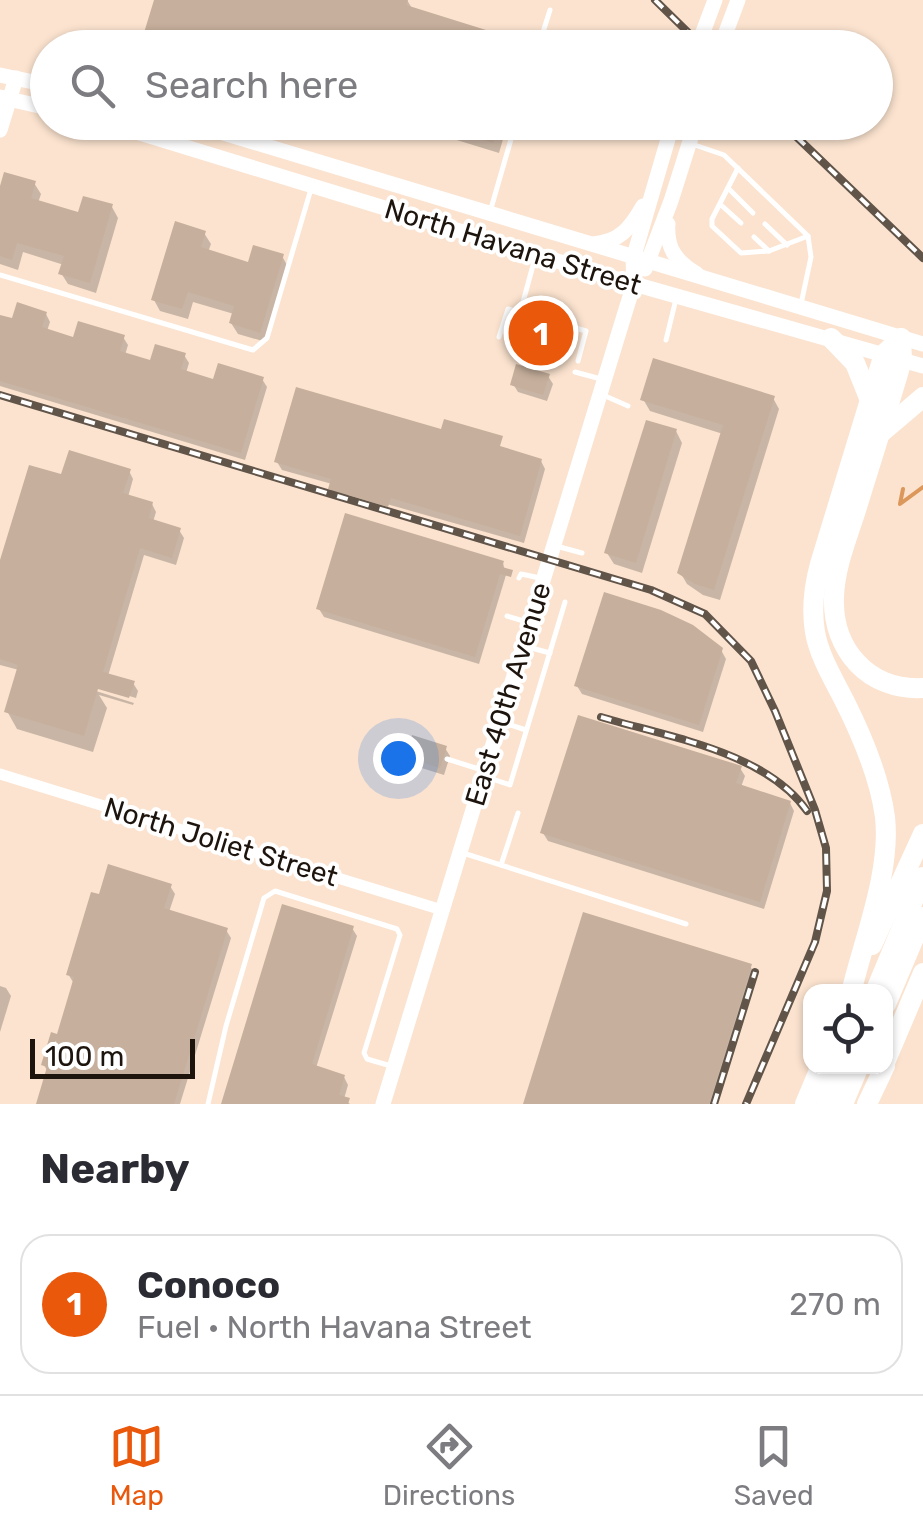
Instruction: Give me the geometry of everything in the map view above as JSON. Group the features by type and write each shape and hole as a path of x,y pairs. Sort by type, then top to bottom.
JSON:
{"highway":[{"path":"831,338 855,363 870,400"},
{"path":"854,984 880,884 884,813 858,729 822,654 813,613 820,564 870,400 901,338"},
{"path":"893,357 880,433 837,577 836,622 844,647 870,676 892,686 923,688"},
{"path":"880,433 923,397"},
{"path":"855,984 923,834"},
{"path":"878,984 923,877"},
{"path":"893,987 923,916"},
{"path":"893,1046 923,973"},
{"path":"893,1049 923,990"},
{"path":"805,1104 817,1074"},
{"path":"826,1104 839,1074"},
{"path":"843,1104 856,1074"},
{"path":"867,1104 881,1074"}],"main road":[{"path":"703,30 714,0"},
{"path":"727,30 738,0"},
{"path":"0,130 8,76"},
{"name":"North Havana Street","path":"162,140 536,255 923,366"},
{"name":"North Havana Street","path":"246,140 923,344"},
{"name":"East 40th Avenue","path":"383,1104 641,261 654,186 667,140"},
{"name":"East 40th Avenue","path":"641,261 672,201 690,140"},
{"path":"586,244 606,243 622,234 654,186"},
{"path":"672,201 667,232 670,247 685,266 712,282"}],"street":[{"name":"North Joliet Street","path":"0,774 442,910"}],"lane":[{"path":"544,30 550,10"},
{"path":"489,214 511,140"},
{"path":"689,143 724,155 808,236 810,257 800,307"},
{"path":"738,168 711,223 725,239 741,253 769,252 808,236"},
{"path":"0,275 252,350 267,338 312,186"},
{"path":"728,188 753,213"},
{"path":"720,204 741,224"},
{"path":"765,224 787,245"},
{"path":"754,237 769,252"},
{"path":"520,312 536,255"},
{"path":"666,340 677,296"},
{"path":"500,338 508,309 586,331 578,361"},
{"path":"575,372 628,406"},
{"path":"553,545 582,553"},
{"path":"518,578 522,574 543,578"},
{"path":"447,759 510,785 566,602"},
{"path":"507,616 530,623"},
{"path":"523,645 550,653"},
{"path":"500,722 526,730"},
{"path":"501,865 518,813"},
{"path":"460,852 686,924"},
{"path":"208,1104 226,1026 264,898 275,891 396,928 400,935 364,1053 367,1059 394,1067"}],"building":[{"path":"154,0 408,0 406,5 486,30 145,30"},
{"path":"4,172 36,181 31,198 78,212 83,196 113,204 90,283 58,274 64,256 17,243 12,260 0,256 0,186"},
{"path":"175,221 206,231 201,247 248,262 253,245 284,254 260,333 229,323 234,306 188,292 182,309 151,300"},
{"path":"17,302 47,312 42,327 73,337 78,321 125,335 120,351 150,360 155,344 186,353 181,369 213,379 218,363 264,377 241,453 0,381 0,315 12,318"},
{"path":"509,318 576,338 573,349 506,329"},
{"path":"653,358 775,396 714,590 677,573 723,425 640,400"},
{"path":"516,364 550,374 543,395 510,385"},
{"path":"296,387 441,429 444,419 503,436 500,446 542,459 520,536 391,498 388,507 328,489 331,479 274,462"},
{"path":"646,420 677,429 636,563 604,553"},
{"path":"69,450 131,469 123,493 153,502 149,518 181,528 172,558 140,548 103,672 135,681 129,698 98,689 84,736 4,712 18,665 0,659 0,560 29,465 61,474"},
{"path":"345,513 504,561 502,567 513,570 511,577 500,574 475,657 316,609"},
{"path":"604,592 693,625 723,648 699,725 574,686"},
{"path":"578,715 742,766 736,783 791,801 760,902 540,833"},
{"path":"412,735 447,746 440,768 405,757"},
{"path":"108,864 172,884 164,908 228,928 174,1104 36,1104 47,1067 41,1065 51,1032 57,1034 74,977 66,975 91,892 99,894"},
{"path":"282,904 354,926 312,1064 345,1075 339,1095 350,1098 348,1104 221,1104"},
{"path":"583,912 752,964 709,1104 523,1104"}],"waterway":[{"path":"903,489 900,504 923,487"}],"railway":[{"path":"655,0 686,30"},
{"path":"800,140 923,258"},
{"path":"0,395 651,590 705,614 751,661 815,810 826,848 827,891 815,942 746,1104"},
{"path":"601,717 714,749 741,761 767,774 807,811"},
{"path":"714,1104 755,972"}],"place":[{"name":"Conoco","path":"541,333"}]}
